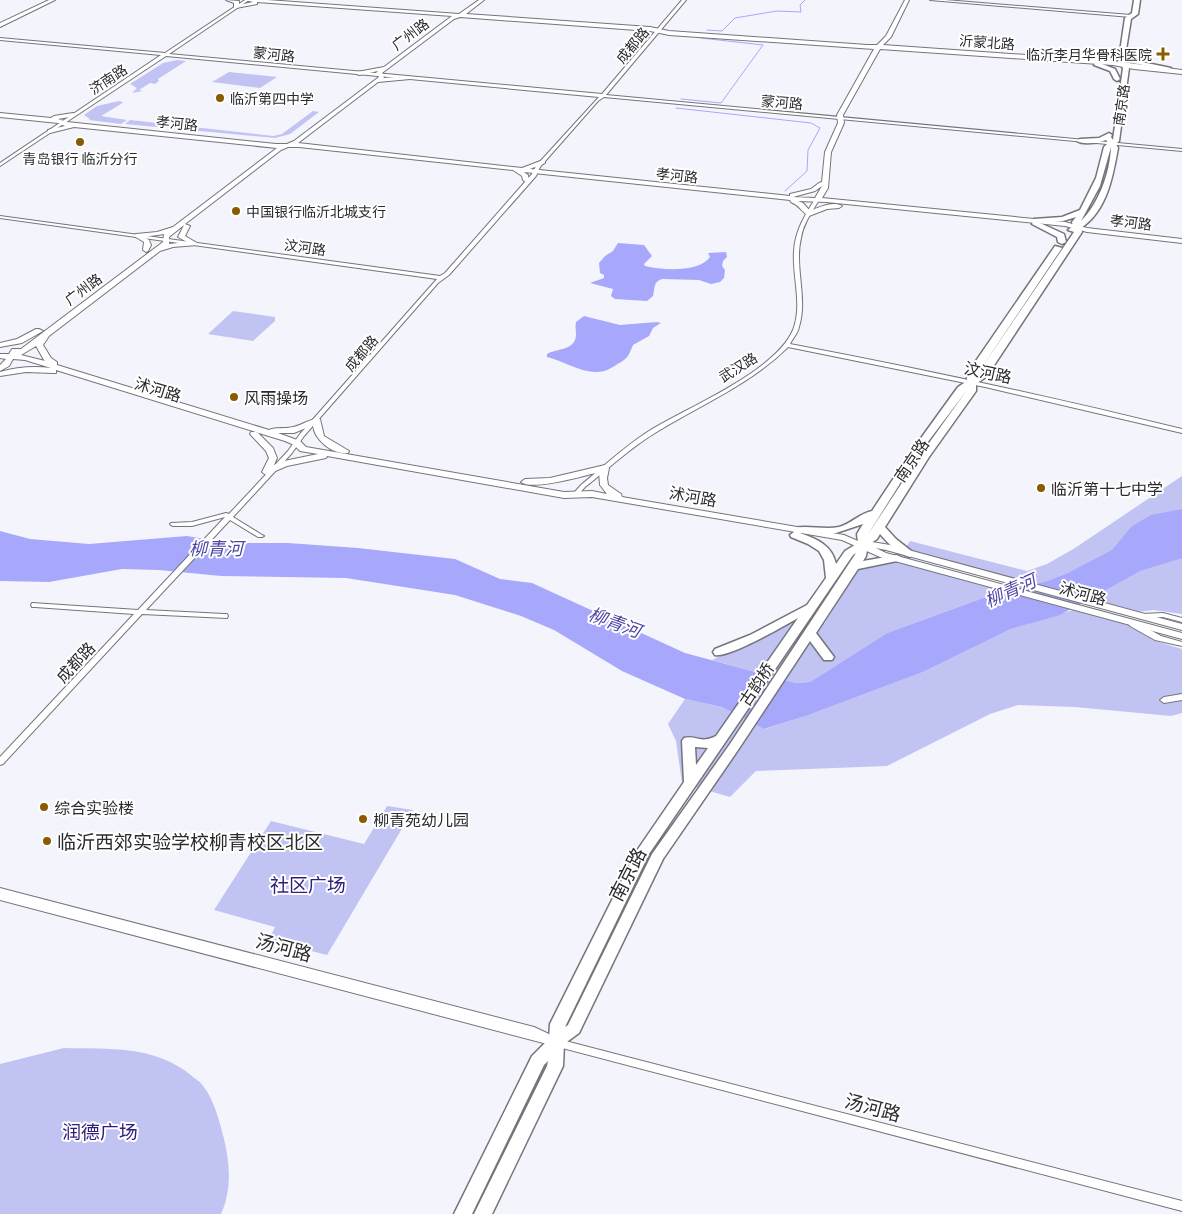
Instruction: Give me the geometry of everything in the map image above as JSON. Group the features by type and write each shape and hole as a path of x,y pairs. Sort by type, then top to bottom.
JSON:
{"highway":[{"name":"南京路","path":"1114,98 1126,68 1122,65 1135,18 1129,13 1130,0"},
{"name":"南京路","path":"1131,16 1135,14 1137,0"},
{"path":"1092,63 1111,60 1125,53 1135,62 1168,68"},
{"path":"1092,63 1113,70 1121,80 1132,72 1160,70"},
{"name":"南京路","path":"793,658 861,556 862,534 914,454 961,389 982,376 1078,232 1076,222 1098,184 1107,147 1116,141 1121,80"},
{"name":"南京路","path":"781,654 849,553 873,537 924,457 971,391 972,374 1070,231 1085,223 1100,200 1106,185 1115,148 1108,140 1110,126"},
{"path":"1080,141 1100,140 1109,134"},
{"path":"1080,141 1098,145 1106,151"},
{"path":"1035,223 1063,219 1084,211"},
{"path":"1035,223 1061,236 1062,242"},
{"path":"796,533 847,529 858,524 880,506"},
{"path":"879,527 910,554"},
{"path":"796,533 817,543 827,552 831,563 832,579"},
{"path":"855,566 897,558"},
{"path":"719,652 797,616 815,604"},
{"path":"768,630 780,632 786,636 788,644"},
{"path":"810,633 828,657"},
{"name":"古韵桥","path":"739,727 781,654"},
{"name":"古韵桥","path":"739,727 793,658"},
{"name":"南京路","path":"483,1214 555,1066 558,1024 643,852 724,737 739,727"},
{"name":"南京路","path":"463,1214 538,1061 556,1042 574,1029 657,857 739,727"},
{"path":"691,784 688,741 701,746 711,744 724,737"}],"main road":[{"path":"0,24 51,0"},
{"path":"228,0 237,2 237,7 256,3 276,2"},
{"name":"沂蒙北路","path":"238,0 434,12 484,19 868,44 880,47"},
{"name":"沂蒙北路","path":"254,0 1168,68 1182,71"},
{"path":"266,0 276,2"},
{"path":"840,119 846,116 880,51 880,42 903,0"},
{"path":"823,186 828,152 842,123 840,115 871,59 884,43 907,0"},
{"path":"434,12 458,10 476,2"},
{"path":"476,2 474,8 476,13 502,18"},
{"name":"广州路","path":"0,369 16,349 39,331 146,250 158,242 174,237 183,226 271,159 286,150 290,142 300,133 368,82 380,75 386,74 390,68 441,28 458,19 476,2"},
{"path":"416,13 442,21 441,28 466,20 484,19"},
{"path":"839,45 866,50 869,52 871,59"},
{"name":"沂蒙北路","path":"1122,65 1182,71"},
{"path":"358,73 390,68 394,74 408,78"},
{"path":"358,73 366,76 368,82"},
{"name":"广州路","path":"288,146 308,134 376,82 382,77 380,75"},
{"path":"376,82 395,78 408,78"},
{"path":"43,120 73,115 74,119 80,124"},
{"name":"孝河路","path":"0,116 1035,223 1182,242"},
{"path":"43,120 49,126 50,131 80,124"},
{"path":"257,142 282,140 300,133"},
{"path":"308,134 304,139 307,142 326,150"},
{"path":"257,142 269,149 271,159 294,152 326,150"},
{"path":"517,169 543,163 546,168 556,173"},
{"path":"517,169 528,179 556,173"},
{"path":"780,196 804,193 823,186"},
{"path":"823,186 833,196 852,204"},
{"name":"武汉路","path":"816,200 823,186"},
{"path":"780,196 801,204 809,214 826,207 852,204"},
{"path":"138,235 158,234 183,226 181,237 195,244"},
{"name":"孝河路","path":"1078,228 1089,226 1182,238"},
{"path":"138,235 147,242 146,250"},
{"name":"广州路","path":"0,362 24,350 166,243 165,239"},
{"path":"156,250 173,244 195,244"},
{"path":"0,345 19,341 39,331"},
{"path":"48,332 39,345 41,351 48,360 62,368"},
{"name":"沭河路","path":"0,352 53,371 257,432"},
{"name":"沭河路","path":"0,356 26,358 62,368 257,432 284,443 297,443 303,449 342,453 525,482 568,490 588,498 796,533"},
{"path":"0,374 15,369 31,368 53,371"},
{"path":"257,432 294,430 316,421 319,436 342,453"},
{"path":"257,432 270,450 273,458 270,470"},
{"path":"270,470 301,459 342,453"},
{"name":"沭河路","path":"342,453 564,495 592,494 627,500 841,543 887,547 979,577 1182,636"},
{"path":"525,482 560,480 605,468"},
{"path":"605,468 601,480 604,487 627,500"},
{"name":"沭河路","path":"863,544 883,554 897,558 979,577"},
{"path":"979,577 1182,627"}],"street":[{"name":"济南路","path":"0,164 247,0"},
{"name":"成都路","path":"0,762 297,443 440,283 441,278 447,274 686,0"},
{"path":"932,0 1131,16"},
{"name":"蒙河路","path":"0,38 602,97 1182,150"},
{"name":"武汉路","path":"576,494 583,486 650,433 742,380 771,360 787,345 796,330 800,312 796,260 798,238 816,200"},
{"name":"汶河路","path":"0,216 441,278"},
{"name":"汶河路","path":"787,345 1083,406 1182,431"},
{"path":"174,524 192,524 228,516 260,536"},
{"path":"35,605 224,616"},
{"name":"成都路","path":"0,756 139,612"},
{"path":"1142,616 1163,615 1182,620"},
{"path":"1129,621 1158,638 1182,644"},
{"path":"1164,700 1182,697"},
{"name":"汤河路","path":"0,891 534,1031 556,1042"},
{"name":"汤河路","path":"0,897 1182,1206"}],"green space":[{"path":"177,60 186,61 158,79 159,81 155,84 150,83 139,90 143,91 132,93 137,88 130,84 163,63"},
{"path":"229,72 277,77 260,88 212,82"},
{"path":"119,101 123,102 101,116 127,120 121,124 89,120 84,115 97,106"},
{"path":"313,111 319,112 290,134 275,138 125,124 130,120 273,136 282,134"},
{"path":"233,311 275,317 275,321 253,341 208,334"},
{"path":"1182,476 1182,614 1153,610 1138,612 915,552 906,547 910,541 1027,571 1047,564 1075,548"},
{"path":"898,562 1008,591 983,598 887,633 810,682 796,683 712,660 791,622 824,624 860,567"},
{"path":"1076,609 1134,627 1155,641 1182,649 1182,713 1171,716 1075,707 1018,705 990,714 887,766 756,771 730,797 682,783 676,741 668,724 685,699 722,707 765,729 806,716 923,672 1011,629"},
{"name":"社区广场","path":"387,806 413,810 327,955 269,940 275,927 214,910 271,821 364,844"},
{"name":"润德广场","path":"64,1048 114,1049 147,1054 178,1066 201,1083 207,1091 216,1111 228,1158 227,1196 221,1214 0,1214 0,1064"}],"water":[{"path":"618,243 644,245 652,256 644,264 645,266 660,269 679,269 697,266 710,257 708,253 726,252 727,257 723,261 722,266 725,270 724,278 720,282 711,284 699,280 662,279 656,284 653,296 647,301 615,299 611,296 613,289 590,283 604,278 604,275 600,273 599,263 613,251"},
{"path":"584,316 620,325 661,323 653,328 649,336 633,345 624,360 605,371 588,371 547,357 547,354 572,344 576,335 576,322"},
{"name":"柳青河","path":"1182,509 1182,558 1140,571 1060,615 1011,629 923,672 806,716 764,729 722,707 685,699 622,671 554,630 521,616 455,595 346,578 221,576 159,570 122,569 49,582 0,581 0,531 30,539 89,544 187,536 227,543 288,543 358,548 455,559 500,579 532,583 685,653 796,683 810,682 887,633 983,598 1048,581 1068,573 1112,550 1132,526 1151,515"}],"waterway":[{"path":"707,30 722,31 735,18 777,11 801,12 800,5 805,0"},
{"path":"681,99 721,103 763,45 701,38"},
{"path":"676,108 811,123 820,128 808,150 807,171 785,191"}],"place":[{"name":"临沂李月华骨科医院","path":"1163,54"},
{"name":"临沂第四中学","path":"220,98"},
{"name":"青岛银行 临沂分行","path":"80,142"},
{"name":"中国银行临沂北城支行","path":"236,211"},
{"name":"风雨操场","path":"234,397"},
{"name":"临沂第十七中学","path":"1041,488"},
{"name":"综合实验楼","path":"44,807"},
{"name":"柳青苑幼儿园","path":"363,819"},
{"name":"临沂西郊实验学校柳青校区北区","path":"47,841"}]}
